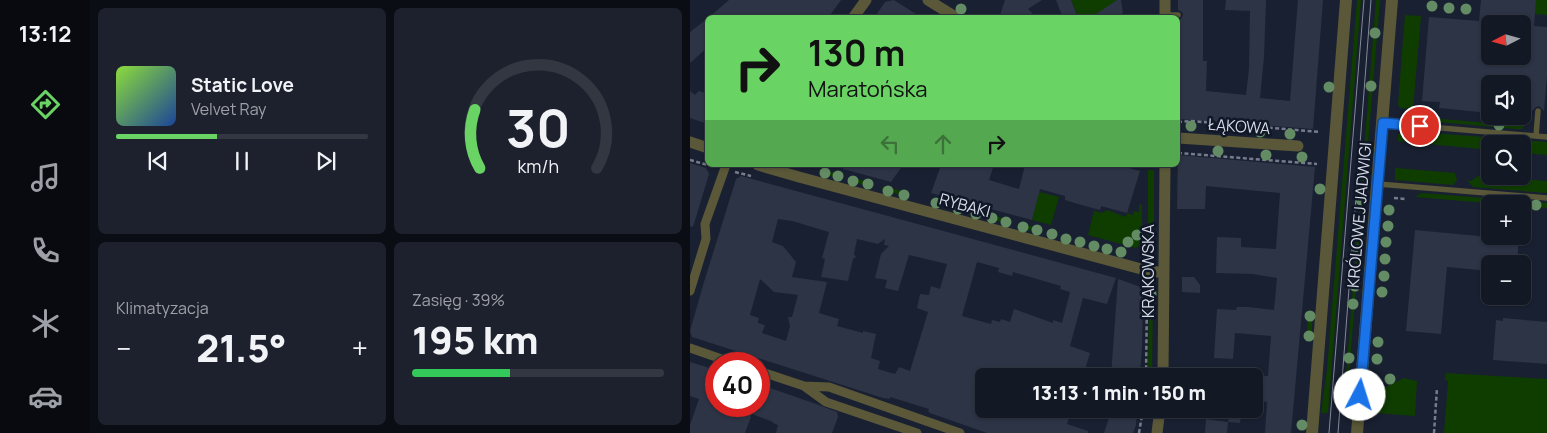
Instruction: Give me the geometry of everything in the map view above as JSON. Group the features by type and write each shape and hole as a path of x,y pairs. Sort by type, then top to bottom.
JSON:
{"street":[{"path":"855,15 866,0"},
{"path":"928,0 952,15"},
{"path":"1165,0 1166,15"},
{"name":"KRÓLOWEJ JADWIGI","path":"1312,433 1346,0"},
{"name":"KRÓLOWEJ JADWIGI","path":"1357,433 1392,0"},
{"name":"ŁĄKOWA","path":"1180,138 1298,146"},
{"path":"690,142 705,147"},
{"path":"690,291 706,239 705,224 725,167"},
{"name":"RYBAKI","path":"765,167 1136,267 1164,272"},
{"name":"KRAKOWSKA","path":"1163,368 1165,167"},
{"path":"690,348 705,353"},
{"path":"770,375 804,386 829,387 960,433"},
{"path":"804,386 826,402 917,433"},
{"path":"1157,433 1159,418"}],"lane":[{"path":"1536,136 1538,111"},
{"path":"1383,123 1547,137"},
{"path":"1378,184 1547,198"}],"path":[{"path":"1180,122 1191,121 1320,132"},
{"path":"1180,153 1317,164"},
{"path":"690,160 705,164"},
{"path":"725,167 751,176"},
{"path":"1394,198 1405,199"},
{"path":"1136,281 1145,284 1147,297 1146,368"},
{"path":"1434,433 1437,388"},
{"path":"1139,433 1142,418"}],"green space":[{"path":"1071,0 1117,0 1096,15 1077,15"},
{"path":"1357,0 1361,0 1328,413 1321,413 1327,370"},
{"path":"1376,0 1380,0 1350,361 1350,415 1343,413"},
{"path":"1536,0 1547,0 1547,15 1534,14"},
{"path":"1405,15 1421,16 1413,109 1400,108 1398,105"},
{"path":"1406,116 1481,122 1481,125 1524,126 1522,129 1515,129 1406,119"},
{"path":"1405,131 1481,137 1481,149 1398,141 1398,134 1405,134"},
{"path":"1531,141 1547,142 1547,155 1531,154"},
{"path":"1395,168 1455,173 1457,180 1453,185 1395,180"},
{"path":"820,169 844,175 843,179 819,173"},
{"path":"1148,170 1154,170 1154,253 1148,253"},
{"path":"1478,176 1481,176 1481,185 1531,185 1531,180 1547,181 1547,193 1473,187 1467,180 1471,181"},
{"path":"849,177 874,183 873,187 848,181"},
{"path":"883,186 906,192 905,196 882,190"},
{"path":"1039,192 1059,197 1051,225 1032,220"},
{"path":"1421,193 1481,198 1481,202 1415,197"},
{"path":"1531,202 1547,203 1547,208 1531,207"},
{"path":"1139,204 1142,205 1142,243 1136,248 1088,235 1094,211 1102,213 1107,210 1126,217 1127,213 1133,215 1134,211 1139,212"},
{"path":"988,214 1010,220 1009,224 987,218"},
{"path":"1020,223 1041,229 1040,233 1019,227"},
{"path":"1149,292 1153,292 1152,368 1148,368"},
{"path":"1309,312 1313,312 1311,339 1306,338"},
{"path":"1446,373 1547,379 1547,433 1444,433 1448,381 1445,380"},
{"path":"1404,378 1417,381 1415,416 1376,413 1378,391"}],"building":[{"path":"729,0 841,0 830,15 712,15"},
{"path":"894,0 917,15 876,15 885,2"},
{"path":"1005,0 1042,0 1028,9 1034,15 1000,15"},
{"path":"1056,0 1071,0 1077,15 1062,15"},
{"path":"1117,0 1121,0 1123,13 1120,15 1094,15"},
{"path":"1178,0 1203,0 1203,61 1207,61 1206,91 1246,95 1249,69 1250,11 1225,10 1226,0 1266,0 1260,98 1290,101 1298,0 1323,0 1313,129 1180,119 1180,19 1183,15 1178,10"},
{"path":"1481,0 1536,0 1534,26 1547,27 1547,76 1544,111 1539,106 1531,110 1531,75 1481,75 1481,112 1439,108 1440,102 1422,101 1429,17 1479,21"},
{"path":"705,20 705,50 690,63 690,32"},
{"path":"690,91 695,95 699,91 705,93 705,123 690,118"},
{"path":"1180,155 1315,167 1291,433 1265,433 1267,402 1263,401 1263,376 1268,376 1271,336 1235,333 1233,359 1214,358 1217,309 1236,310 1237,307 1248,307 1274,310 1277,278 1253,274 1216,273 1217,237 1241,238 1241,247 1276,249 1280,193 1206,186 1205,209 1177,209 1178,167 1180,167"},
{"path":"690,163 706,168 709,174 693,227 690,226"},
{"path":"843,167 902,167 891,182 843,169"},
{"path":"940,167 993,167 989,180 1019,189 1024,167 1125,167 1140,171 1127,213 1101,206 1100,210 1085,206 1065,200 1065,196 1040,189 1032,220 931,193"},
{"path":"741,176 1116,278 1107,304 1083,298 1070,346 1090,353 1085,368 975,368 975,418 1069,418 1067,424 1088,431 1088,433 987,433 930,413 929,409 890,397 890,399 883,398 770,362 770,352 739,352 692,337 690,331 736,179","holes":["778,219 792,221 829,232 822,258 825,259 821,277 848,281 853,259 856,257 854,254 857,239 878,244 885,239 884,245 889,246 881,254 875,278 887,280 885,288 898,291 909,255 947,264 940,289 931,286 929,295 920,294 917,308 928,312 910,371 899,367 895,374 878,369 880,361 871,358 876,334 863,331 863,333 837,326 839,319 819,313 827,282 792,277 796,262 783,246 772,242","977,262 999,268 998,272 1012,276 1013,272 1061,286 1060,289 1070,292 1062,323 1053,320 1053,323 1014,309 1010,322 1001,319 1000,322 992,320 991,324 962,316","760,279 774,292 798,295 792,317 788,317 790,326 786,341 762,333 765,325 758,323 759,318 750,315"]},
{"path":"1415,230 1481,236 1481,245 1518,245 1518,255 1481,255 1481,270 1447,267 1441,334 1406,331"},
{"path":"1182,277 1194,277 1200,285 1200,293 1182,292"},
{"path":"1118,279 1141,287 1141,297 1143,297 1141,368 1112,368"},
{"path":"1503,318 1547,322 1547,364 1493,360 1496,320 1503,321"},
{"path":"690,362 705,367 705,417 751,417 745,433 690,433 690,425 699,399 690,396"},
{"path":"770,388 837,412 838,417 832,433 776,433 778,425 760,417 770,417"},
{"path":"1108,418 1136,418 1133,433 1104,433"},
{"path":"1229,418 1241,418 1240,423 1228,422"},
{"path":"1206,419 1228,422 1227,433 1205,433"}],"tram line":[{"path":"1329,433 1364,0"},
{"path":"1338,433 1371,0"}],"route":[{"path":"1360,395 1383,123 1420,126"}]}
